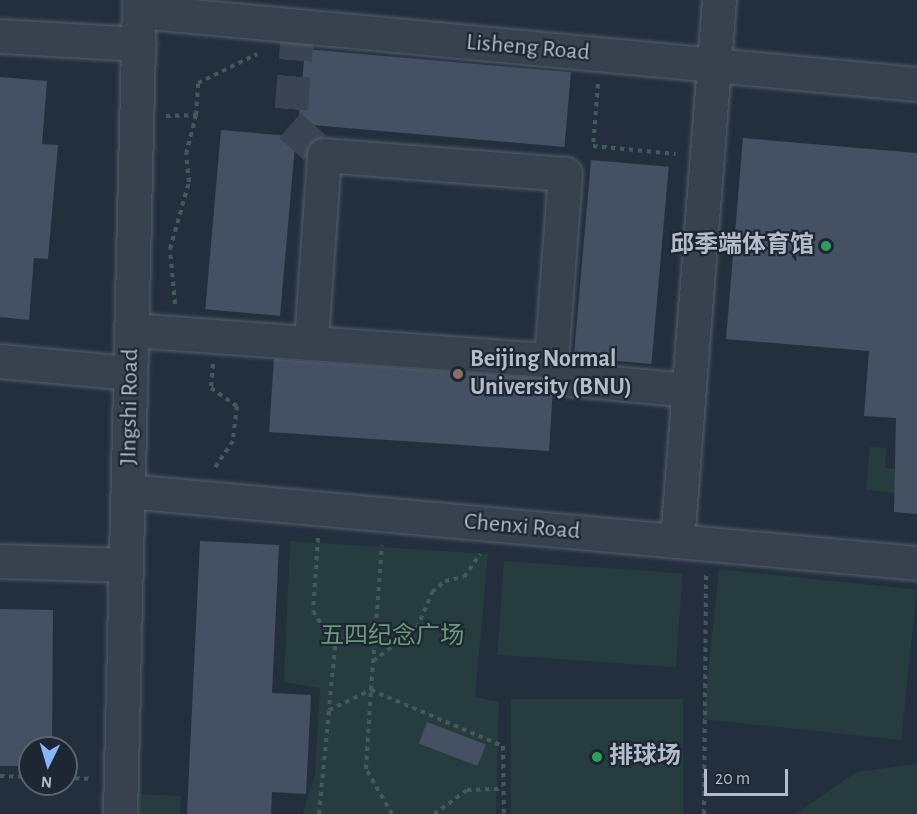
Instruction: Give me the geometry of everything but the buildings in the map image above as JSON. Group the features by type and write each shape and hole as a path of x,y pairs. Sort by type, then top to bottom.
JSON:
{"street":[{"path":"691,543 688,390 719,0"},
{"name":"Lisheng Road","path":"139,5 713,66 917,84"},
{"name":"JIngshi Road","path":"120,814 139,5"},
{"path":"0,36 139,44"},
{"path":"311,343 324,155 565,174 551,360"},
{"path":"132,330 551,360 571,380 688,390"},
{"path":"0,361 130,373"},
{"name":"Chenxi Road","path":"128,491 917,563"},
{"path":"0,561 126,565"}],"path":[{"path":"171,333 176,294 170,249 189,182 186,154 196,115 198,83 268,48"},
{"path":"610,79 598,78 593,146 706,157"},
{"path":"137,117 196,115"},
{"path":"195,497 233,441 237,406 211,388 216,336"},
{"path":"319,814 335,646 313,611 321,508"},
{"path":"384,514 366,769 392,814"},
{"path":"373,661 417,628 432,592 445,581 464,577 478,562 488,524"},
{"path":"691,543 704,814"},
{"path":"329,710 371,690 503,746 504,814"},
{"path":"0,776 18,777"},
{"path":"434,814 467,790 503,789"}],"green space":[{"path":"870,447 886,448 885,468 917,471 917,495 866,490"},
{"name":"五四纪念广场","path":"290,541 488,554 475,697 499,702 496,814 303,814 315,775 320,688 284,682"},
{"path":"504,561 683,573 676,667 497,655"},
{"path":"719,569 917,590 901,740 703,719"},
{"name":"排球场","path":"511,699 683,699 683,814 511,814"},
{"path":"917,764 917,814 796,814 856,772"},
{"path":"139,794 181,796 180,814 138,814"}],"tunnel":[{"path":"298,27 290,125 324,155"}],"place":[{"name":"邱季端体育馆","path":"826,246"},
{"name":"Beijing Normal University (BNU)","path":"458,374"},
{"name":"排球场","path":"597,757"}]}
